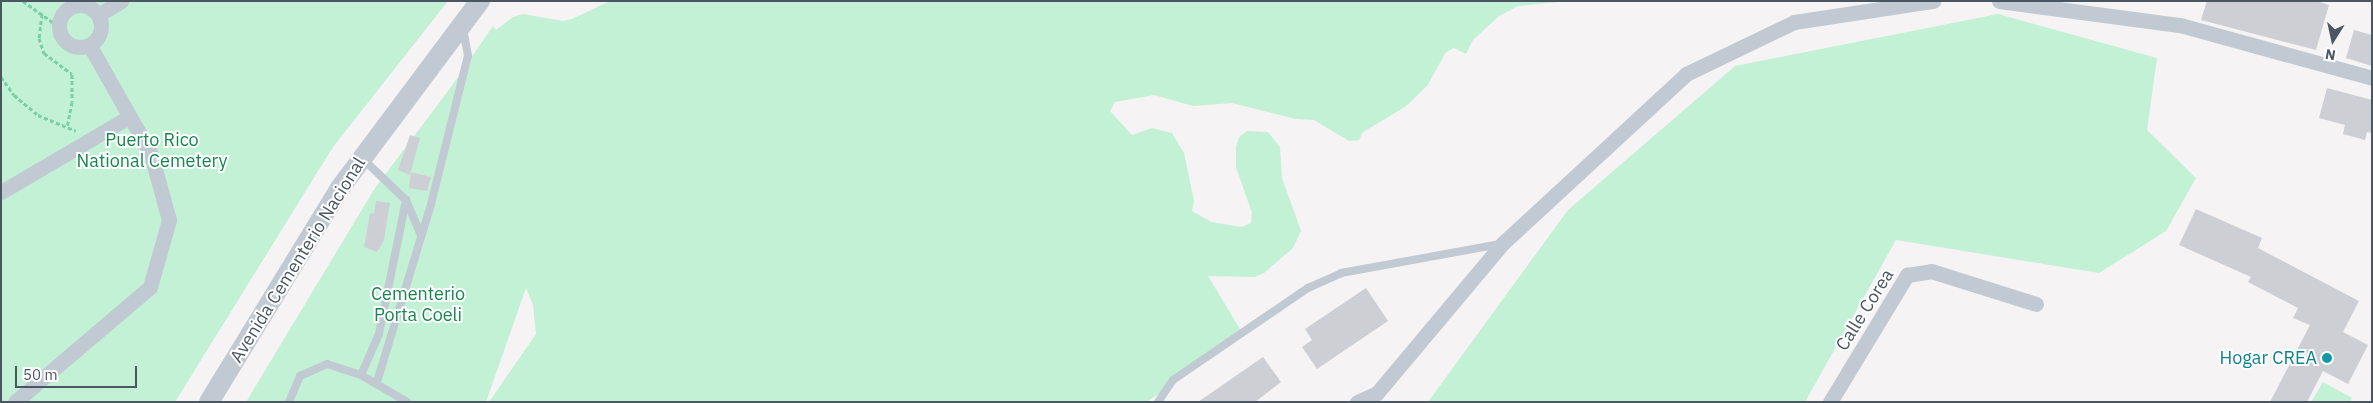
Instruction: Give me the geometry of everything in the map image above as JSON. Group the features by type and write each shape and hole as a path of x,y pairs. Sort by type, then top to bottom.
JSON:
{"street":[{"path":"98,15 121,1"},
{"name":"Avenida Cementerio Nacional","path":"209,402 340,188 480,1"},
{"path":"1357,402 1377,393 1504,243 1686,74 1794,22 1932,1"},
{"path":"1999,1 2180,25 2372,78"},
{"path":"67,4 82,5 98,15 102,28 90,46 82,48 68,45 59,33 58,26 67,4"},
{"path":"15,402 150,287 169,220 151,154 128,118 90,46"},
{"path":"1,192 128,118"},
{"name":"Calle Corea","path":"1830,402 1907,275 1931,271 2036,304"}],"lane":[{"path":"377,382 421,236 468,56 462,24"},
{"path":"362,158 406,200 421,236"},
{"path":"361,375 379,334 406,200"},
{"path":"1158,402 1180,375 1308,288 1341,273 1504,243"},
{"path":"289,402 300,376 327,364 377,382 407,402"}],"path":[{"path":"23,1 58,26"},
{"path":"42,14 39,38 44,53 72,74 72,102 67,128"},
{"path":"1,78 14,95 38,115 67,128 95,137"}],"green space":[{"name":"Puerto Rico National Cemetery","path":"1,1 448,1 333,147 175,402 1,402"},
{"name":"Cementerio Porta Coeli","path":"610,1 1567,1 1518,6 1499,16 1473,40 1466,54 1454,48 1446,52 1427,86 1405,107 1363,132 1359,140 1349,141 1314,120 1296,119 1232,103 1193,106 1154,95 1115,102 1110,111 1132,135 1152,128 1172,133 1184,153 1194,201 1192,211 1211,222 1242,227 1251,223 1252,213 1236,167 1236,147 1239,137 1247,131 1268,132 1280,147 1282,178 1301,231 1293,248 1264,273 1255,277 1208,276 1243,334 1147,402 489,402 536,334 533,305 526,288 486,402 246,402 375,188 451,87 493,26 496,30 513,17 523,14 563,21 572,19"},
{"path":"1998,14 2157,58 2147,130 2196,178 2166,231 2099,273 1896,240 1805,402 1428,402 1568,210 1735,66"},
{"path":"2323,382 2352,398 2350,402 2311,402"}],"building":[{"path":"2207,1 2316,1 2329,5 2316,50 2201,20"},
{"path":"2354,30 2372,35 2372,66 2346,58"},
{"path":"2327,88 2372,100 2372,133 2367,132 2365,140 2343,134 2345,125 2319,118"},
{"path":"410,135 420,138 410,175 398,170"},
{"path":"411,172 431,177 427,191 409,188"},
{"path":"376,201 390,203 384,240 377,252 364,247 370,213 374,214"},
{"path":"2196,209 2262,238 2258,248 2359,301 2343,332 2368,345 2348,384 2323,371 2307,402 2270,402 2310,325 2293,318 2298,308 2248,282 2251,277 2179,245"},
{"path":"1366,288 1388,321 1317,369 1302,347 1312,340 1305,329"},
{"path":"1263,357 1281,382 1255,402 1198,402"}],"place":[{"name":"Hogar CREA","path":"2327,358"}]}
